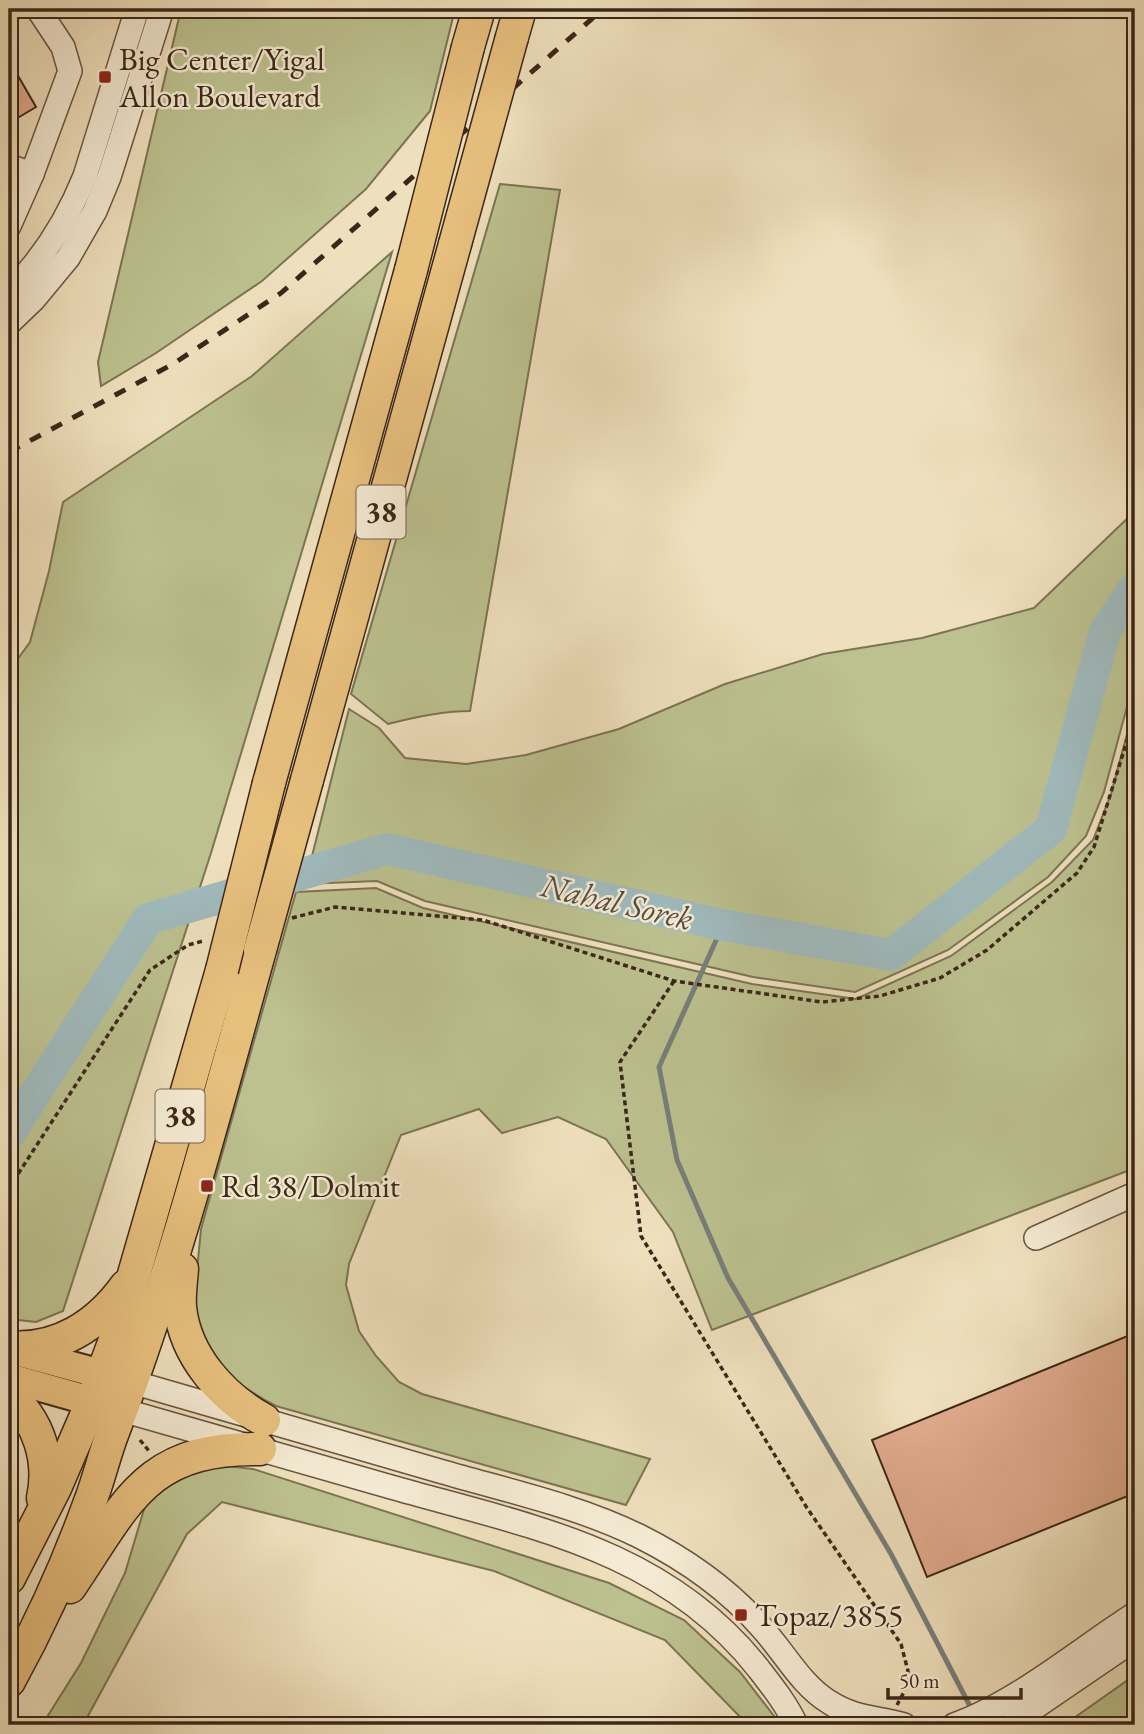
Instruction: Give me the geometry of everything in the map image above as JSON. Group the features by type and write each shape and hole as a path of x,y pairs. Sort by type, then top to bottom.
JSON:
{"highway":[{"name":"38","path":"14,1672 60,1575 90,1502 112,1433 112,1392 138,1263 222,970 269,783 411,270 478,9"},
{"name":"38","path":"9,1578 112,1392 172,1264 516,23"},
{"path":"14,1672 132,1494 164,1469 195,1455 226,1450 262,1435 249,1412 224,1391 203,1366 187,1337 179,1305 187,1211"},
{"path":"9,1348 37,1347 82,1330 118,1297 138,1263"},
{"path":"9,1396 28,1416 38,1433 44,1452 45,1491 33,1531"}],"main road":[{"path":"9,1348 112,1392"},
{"path":"9,1378 112,1392"}],"street":[{"path":"9,226 32,174 70,71 63,47 38,9"},
{"path":"9,293 58,233 76,200 137,9"},
{"path":"9,323 34,299 68,258 95,211 109,177 162,9"},
{"path":"9,166 32,174"},
{"path":"1036,1238 1135,1194"},
{"path":"112,1392 262,1435 587,1514 640,1536 690,1566 737,1602 822,1698 853,1715 897,1723"},
{"path":"262,1435 548,1532 629,1563 679,1593 726,1633 770,1684 796,1725"},
{"path":"954,1725 979,1715 1018,1692 1135,1614"},
{"path":"1009,1725 1135,1639"},
{"path":"853,1725 864,1722 897,1723"}],"path":[{"path":"282,921 335,907 484,920 674,981 822,1002 880,996 940,978 987,950 1077,873 1094,847 1135,715"},
{"path":"9,1188 150,970 188,945 215,938"},
{"path":"674,981 620,1062 641,1236 807,1508 901,1644 908,1671 897,1723"}],"green space":[{"path":"181,9 455,9 430,111 366,189 262,281 156,353 101,386 98,362"},
{"path":"500,184 560,190 470,711 429,715 388,724 351,694"},
{"path":"392,252 211,853 63,1311 36,1322 9,1319 9,671 30,642 49,571 63,502 252,376"},
{"path":"1135,511 1135,690 1128,703 1104,792 1086,836 1048,877 948,950 855,992 753,977 425,901 377,881 305,884 349,709 379,728 405,758 466,764 526,755 619,729 725,684 823,654 922,638 1034,608"},
{"path":"1135,704 1135,1168 712,1330 673,1232 606,1139 558,1117 502,1133 479,1109 401,1135 349,1264 346,1285 359,1331 399,1382 422,1394 650,1459 626,1505 276,1406 240,1384 210,1353 203,1341 196,1317 196,1279 201,1229 296,892 376,888 423,908 752,984 856,999 951,956 1052,882 1093,840 1111,794"},
{"path":"218,1465 253,1469 609,1583 684,1620 740,1672 774,1716 773,1725 748,1725 665,1640 494,1571 222,1502 187,1534 83,1725 42,1725 81,1663 125,1573 148,1496 185,1474"},
{"path":"1135,1675 1135,1725 1064,1725"}],"building":[{"path":"9,60 36,107 9,123"},
{"path":"1135,1333 1135,1493 927,1577 872,1440"}],"waterway":[{"name":"Nahal Sorek","path":"9,1134 148,919 387,849 723,925 891,955 1051,829 1105,631 1135,587"},
{"path":"723,925 659,1067 677,1160 728,1278 891,1554 972,1710"}],"railway":[{"path":"9,452 173,364 281,293 603,9"}],"place":[{"name":"Big Center/Yigal Allon Boulevard","path":"105,77"},
{"name":"Rd 38/Dolmit","path":"207,1186"},
{"name":"Topaz/3855","path":"741,1615"}]}
